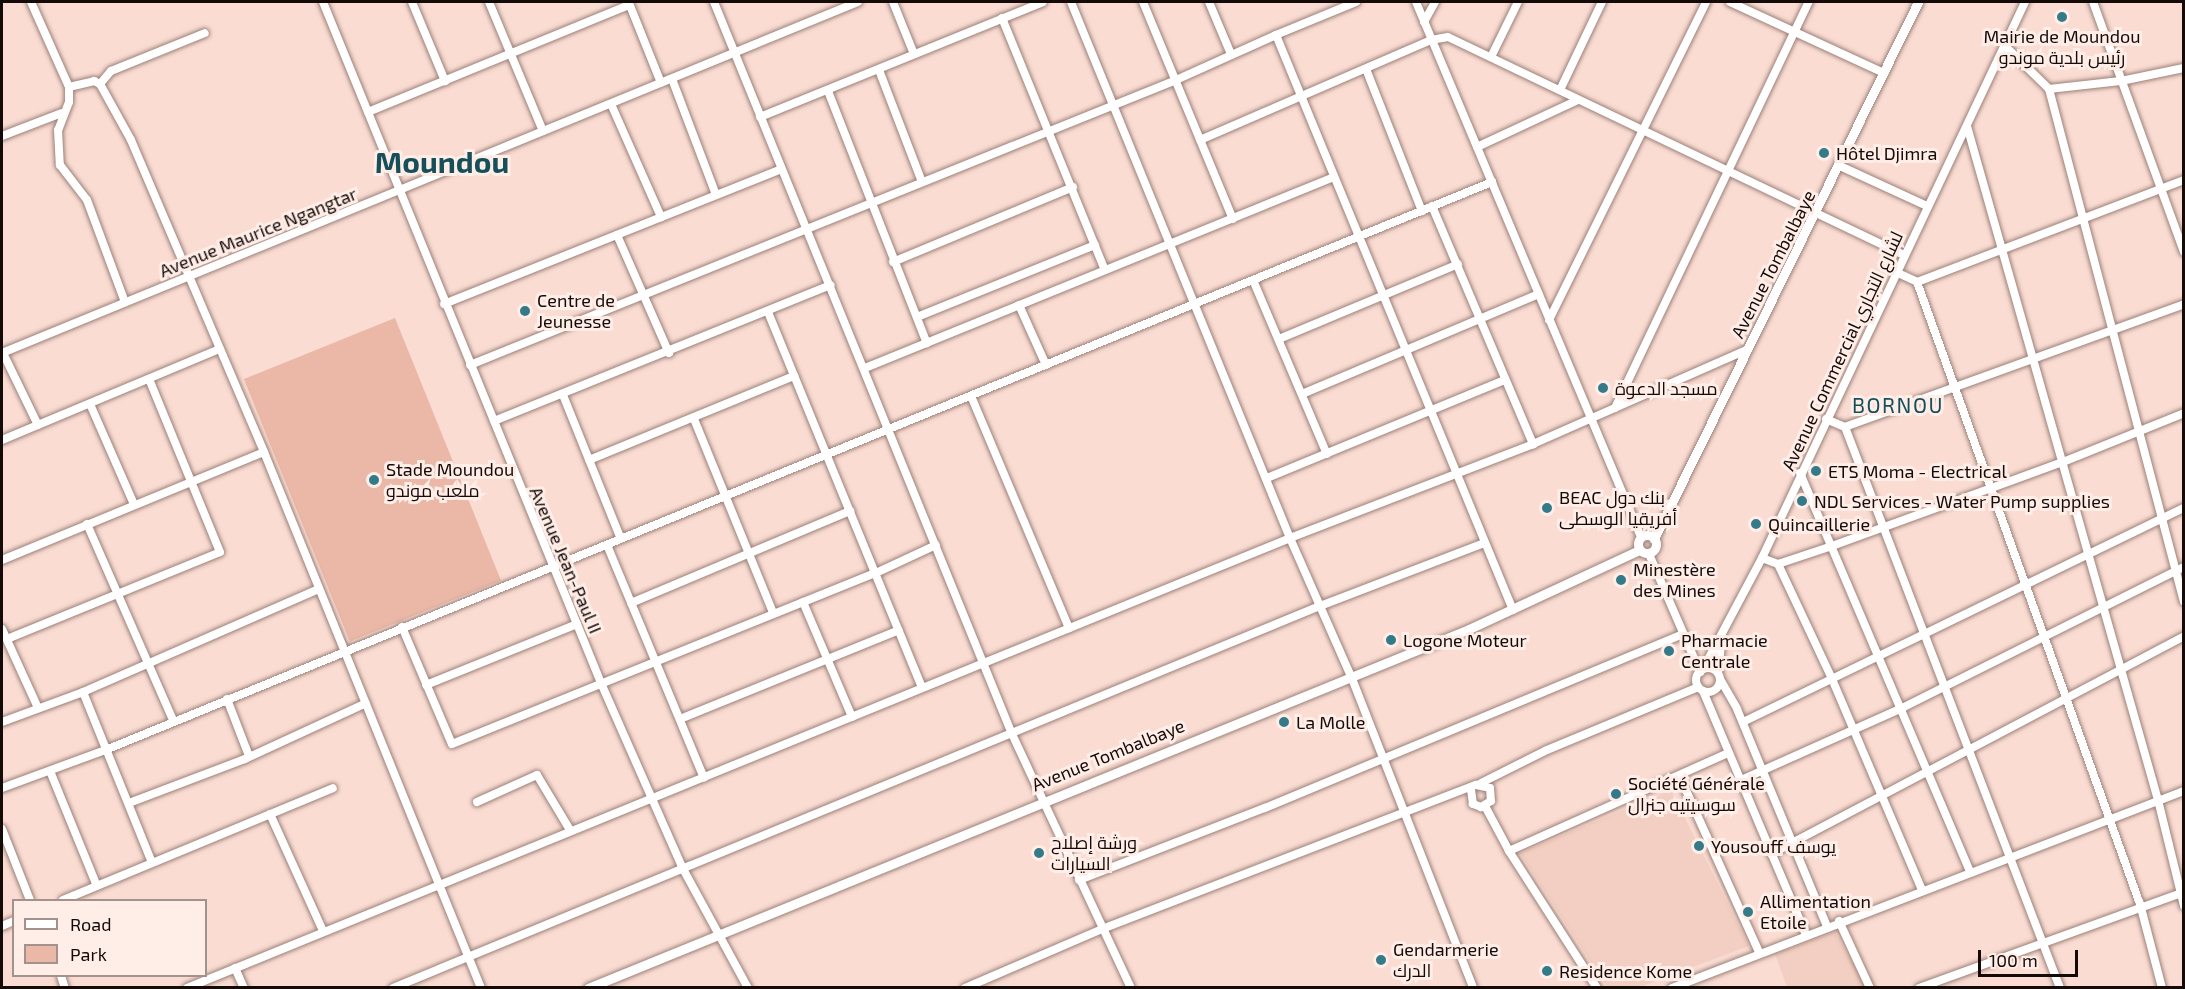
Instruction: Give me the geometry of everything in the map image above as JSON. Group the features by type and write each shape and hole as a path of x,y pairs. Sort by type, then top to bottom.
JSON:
{"main road":[{"name":"Avenue Tombalbaye","path":"1649,554 1655,548 1654,539 1840,166 1918,2"},
{"path":"1649,554 1639,550 1641,537 1654,539"},
{"name":"Avenue Tombalbaye","path":"588,987 1041,800 1513,610 1639,550"}],"street":[{"path":"31,2 69,87 69,102 62,113 57,144 60,165 87,200 125,302"},
{"name":"Avenue Jean-Paul II","path":"323,2 444,304 601,683 654,796 682,867 748,987"},
{"path":"412,2 445,81"},
{"path":"489,2 543,131"},
{"path":"714,2 985,662 1012,734 1041,800 1131,987"},
{"name":"Avenue Maurice Ngangtar","path":"2,353 858,2"},
{"path":"893,2 914,54"},
{"path":"760,117 1043,2"},
{"path":"1071,2 1172,243 1290,538 1351,676 1401,812 1473,987"},
{"path":"1143,2 1233,219"},
{"path":"1209,2 1232,54"},
{"path":"470,365 1176,80 1344,4 1356,2"},
{"path":"1416,2 1641,537"},
{"path":"1424,22 1435,2"},
{"path":"1491,57 1518,2"},
{"path":"1560,90 1602,2"},
{"path":"1549,320 1706,2"},
{"path":"1731,2 1884,73"},
{"path":"1615,408 1726,168 1809,2"},
{"name":"Avenue Commercial لشارع التجاري","path":"1701,670 1721,640 1762,558 1927,206 2006,47 2025,2"},
{"path":"2093,2 2184,252"},
{"path":"368,112 629,3 661,83"},
{"path":"1002,18 1050,130 1105,270"},
{"path":"100,84 111,71 205,33"},
{"path":"1276,35 1403,349 1513,610"},
{"path":"1200,140 1431,40 1448,37 1578,100 1645,128 1904,255"},
{"path":"2006,47 2049,89 2114,330 2161,519 2180,569 2184,602"},
{"path":"2049,89 2121,81 2184,68"},
{"path":"1366,69 1422,211"},
{"path":"879,70 922,182"},
{"path":"672,79 716,195"},
{"path":"69,87 94,81 100,84 131,140 264,452 481,987"},
{"path":"828,91 869,204 927,342"},
{"path":"1477,147 1578,100"},
{"path":"611,104 661,217"},
{"path":"2,136 62,113"},
{"path":"1967,126 2035,357 2087,554 2158,800 2184,906"},
{"path":"1840,166 1927,206"},
{"path":"444,304 781,169"},
{"path":"865,368 1334,177"},
{"path":"1917,282 2184,180"},
{"path":"2,788 108,749 1492,182"},
{"path":"893,262 1073,187"},
{"path":"1432,206 1533,444"},
{"path":"617,235 669,353"},
{"path":"916,317 1095,245"},
{"path":"1279,339 1458,264"},
{"path":"1896,272 1917,282 1952,387 2140,904 2162,987"},
{"path":"1253,280 1327,454"},
{"path":"494,421 669,353 831,285"},
{"path":"1302,394 1403,349 1539,294"},
{"path":"1826,419 1845,427 2184,304"},
{"path":"1019,305 1046,365"},
{"path":"768,312 922,688"},
{"path":"187,987 1290,538 1533,444 1748,349"},
{"path":"2,440 220,350"},
{"path":"2,353 38,425"},
{"path":"589,460 694,419 794,376"},
{"path":"7,639 220,552 149,379"},
{"path":"1267,478 1505,380"},
{"path":"563,395 621,539"},
{"path":"971,396 1069,628"},
{"path":"90,404 134,504"},
{"path":"1762,558 1778,564 1832,546 1989,486 2063,462 2184,413"},
{"path":"694,419 773,614"},
{"path":"1845,427 2012,854 2060,987"},
{"path":"2,560 264,452"},
{"path":"1800,473 1880,655 1970,871"},
{"path":"1743,722 2184,508"},
{"path":"631,603 850,511"},
{"path":"87,524 174,722"},
{"path":"393,987 1320,606 1484,543"},
{"path":"402,627 452,744 876,573 936,544"},
{"path":"607,545 704,778"},
{"path":"1649,554 1701,670 1700,689 1806,934"},
{"path":"1778,564 1832,679 1922,890"},
{"path":"1739,781 1902,708 2180,569"},
{"path":"2,722 83,692 147,661 319,589"},
{"path":"803,602 852,717"},
{"path":"426,685 577,624"},
{"path":"2,628 38,708"},
{"path":"680,719 899,630"},
{"path":"1079,880 1382,759 1683,634"},
{"path":"1770,854 1881,793 1970,750 2184,636"},
{"path":"965,987 1102,929 1401,812 1471,789 1547,750 1700,689 1717,688 1721,640"},
{"path":"1701,670 1719,676 1743,722 1827,926"},
{"path":"83,692 108,749 152,863"},
{"path":"227,699 249,756"},
{"path":"129,803 249,756 366,704"},
{"path":"1509,851 1680,777 1728,753"},
{"path":"50,771 97,886"},
{"path":"477,802 537,775 570,830"},
{"path":"1680,777 1759,952"},
{"path":"1481,783 1493,794 1485,806"},
{"path":"65,899 333,788"},
{"path":"1471,789 1473,804 1485,806"},
{"path":"1672,987 2012,854 2184,790"},
{"path":"1485,806 1509,851 1597,987"},
{"path":"270,814 323,931"},
{"path":"2,829 30,899"},
{"path":"1919,987 2140,904 2182,892"},
{"path":"1839,921 1870,987"},
{"path":"235,968 244,987"}],"shaded area":[{"path":"1671,790 1749,946 1640,987 1607,987 1520,853"},
{"path":"1835,932 1866,987 1787,987 1775,954"}],"green space":[{"name":"Stade Moundou ملعب موندو","path":"395,318 501,580 350,641 244,379"}],"place":[{"name":"Mairie de Moundou رئيس بلدية موندو","path":"2062,17"},
{"name":"Hôtel Djimra","path":"1824,153"},
{"name":"Centre de Jeunesse","path":"525,311"},
{"name":"مسجد الدعوة","path":"1603,388"},
{"name":"ETS Moma - Electrical","path":"1816,471"},
{"name":"Stade Moundou ملعب موندو","path":"374,480"},
{"name":"NDL Services - Water Pump supplies","path":"1802,501"},
{"name":"BEAC بنك دول أفريقيا الوسطى","path":"1547,508"},
{"name":"Quincaillerie","path":"1756,524"},
{"name":"Minestère des Mines","path":"1621,580"},
{"name":"Logone Moteur","path":"1391,640"},
{"name":"Pharmacie Centrale","path":"1669,651"},
{"name":"La Molle","path":"1284,722"},
{"name":"Société Générale سوسيتيه جنرال","path":"1616,794"},
{"name":"Yousouff يوسف","path":"1699,846"},
{"name":"ورشة إصلاح السيارات","path":"1039,853"},
{"name":"Allimentation Etoile","path":"1748,912"},
{"name":"Gendarmerie الدرك","path":"1381,960"},
{"name":"Residence Kome","path":"1547,971"}],"district":[{"name":"Moundou","path":"442,161"},
{"name":"BORNOU","path":"1898,405"}]}
